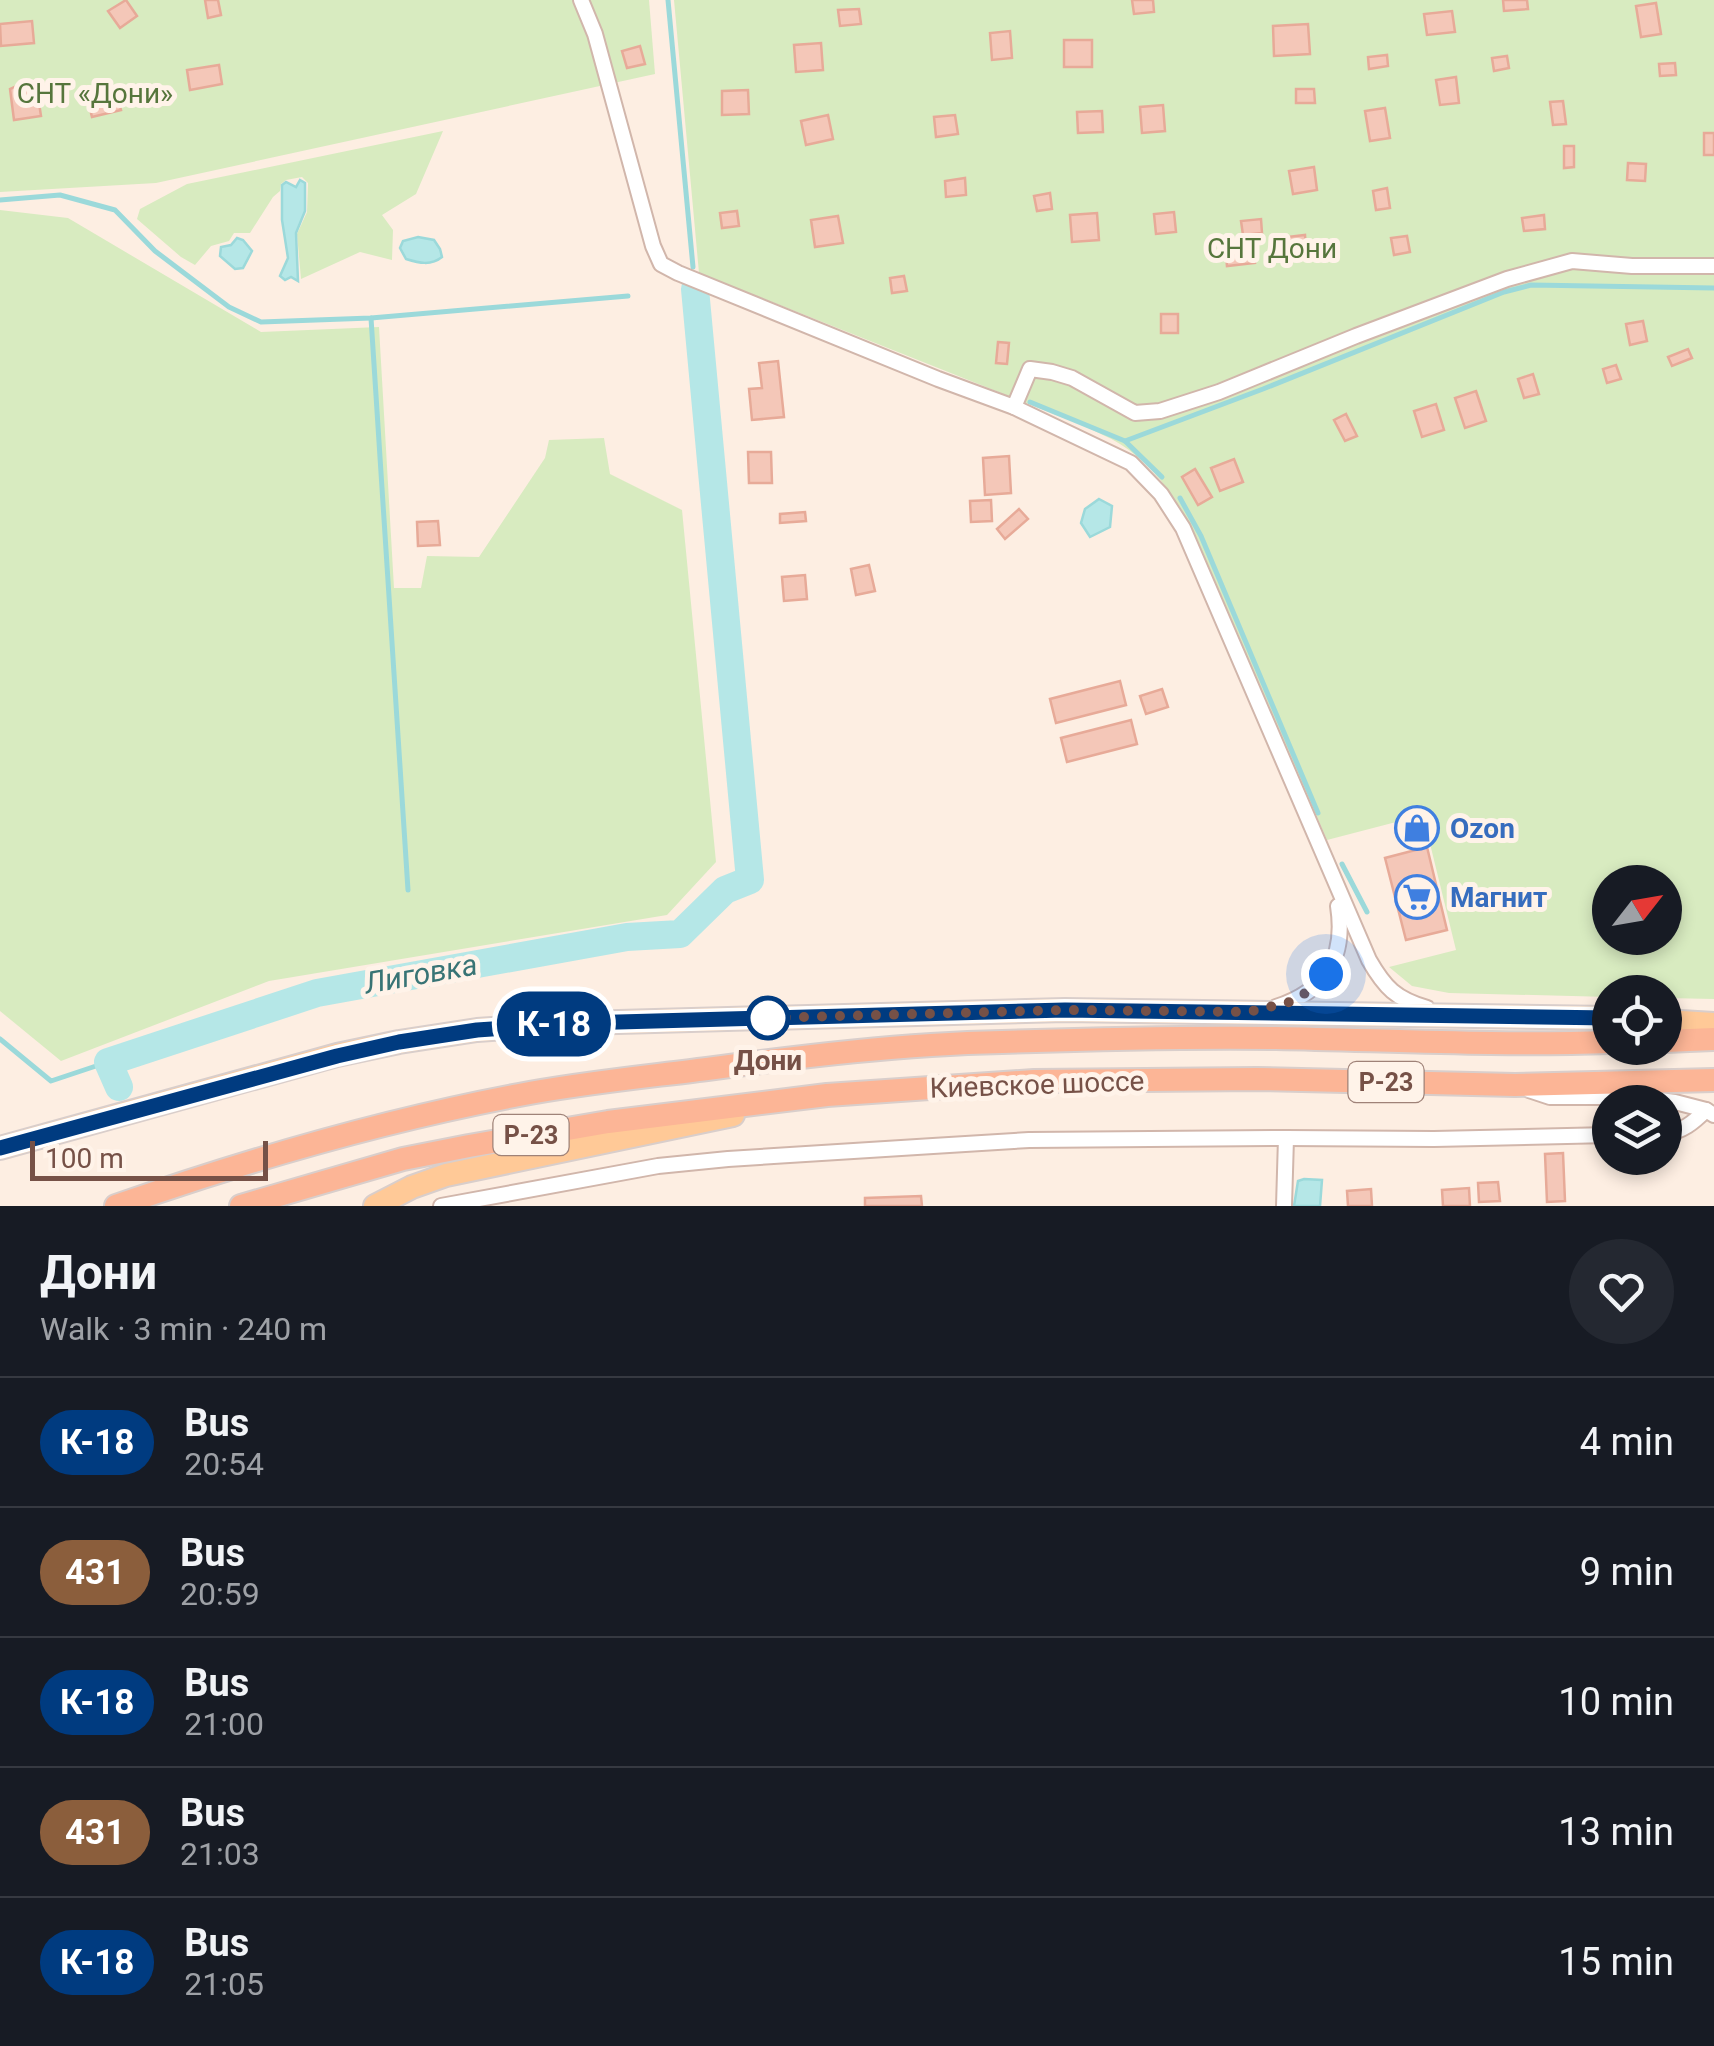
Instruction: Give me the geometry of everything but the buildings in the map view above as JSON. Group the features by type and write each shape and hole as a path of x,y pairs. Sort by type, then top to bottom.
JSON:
{"highway":[{"name":"Р-23","path":"116,1206 247,1162 419,1116 594,1082 766,1061 998,1042 1272,1038 1529,1045 1592,1043"},
{"path":"1682,1040 1714,1039"},
{"name":"Киевское шоссе","path":"827,1095 1034,1081 1257,1079 1515,1085 1714,1080"},
{"name":"Р-23","path":"241,1206 403,1160 469,1146 608,1122 827,1095"}],"main road":[{"path":"0,1150 337,1056 477,1030 582,1023 1065,1010 1592,1018"},
{"path":"1682,1022 1714,1024"},
{"name":"Киевское шоссе","path":"375,1206 446,1175 827,1095"}],"street":[{"path":"581,0 661,264 1014,408 1131,463 1161,494 1183,528 1368,960 1384,984 1402,999 1448,1015"},
{"path":"1014,408 1030,369 1072,378 1135,413 1160,411 1219,392 1507,279 1572,262 1714,266"},
{"path":"1248,1012 1290,1002 1326,974 1341,940 1336,885"},
{"path":"1515,1085 1550,1097 1592,1098"},
{"path":"1682,1104 1710,1113"},
{"path":"1682,1130 1710,1113"},
{"path":"441,1206 626,1172 728,1159 1029,1140 1592,1135"},
{"path":"1284,1206 1286,1138"}],"green space":[{"name":"СНТ «Дони»","path":"0,0 649,0 655,74 156,183 0,192"},
{"name":"СНТ Дони","path":"674,0 1714,0 1714,999 1682,998 1682,975 1592,975 1592,997 1449,993 1412,986 1389,967 1456,950 1423,815 1327,840 1193,530 1153,471 1120,444 1084,426 699,273"},
{"path":"443,131 416,194 382,215 393,230 392,260 360,252 301,279 297,234 307,212 308,183 302,177 281,184 250,233 234,233 229,241 211,246 195,265 137,219 140,209 187,184"},
{"path":"0,210 68,218 261,332 379,327 394,588 421,588 427,556 479,557 545,458 549,440 604,438 610,474 682,510 716,862 667,915 269,981 61,1061 0,1011"}],"water":[{"path":"300,180 305,183 305,211 296,233 298,281 291,277 285,280 280,276 288,258 282,185 286,182 296,187"},
{"path":"418,237 434,240 442,257 429,263 406,259 400,248 403,241"},
{"path":"237,238 252,251 243,268 235,269 220,256 221,247 231,245"},
{"path":"1099,499 1112,506 1110,527 1090,537 1081,523 1085,509"},
{"path":"1322,1180 1320,1206 1294,1206 1298,1181"}],"waterway":[{"path":"668,0 693,267"},
{"path":"0,200 60,195 115,210 155,251 229,307 261,322 371,318 628,296"},
{"path":"1125,441 1504,292 1531,285 1714,288"},
{"name":"Лиговка","path":"119,1087 108,1062 317,993 627,937 680,934 725,890 750,880 695,289"},
{"path":"371,318 408,890"},
{"path":"1030,402 1125,441 1162,477"},
{"path":"1180,498 1201,536 1318,813"},
{"path":"1342,864 1367,912"},
{"path":"0,1039 51,1081 108,1062"}],"bus line":[{"name":"К-18","path":"0,1148 337,1056 477,1030 582,1023 1065,1010 1592,1018"}],"place":[{"name":"Ozon","path":"1417,828"},
{"name":"Магнит","path":"1417,897"},
{"name":"Дони","path":"768,1018"}],"route":[{"path":"768,1018 1065,1010 1248,1012 1290,1002 1326,974"}]}
